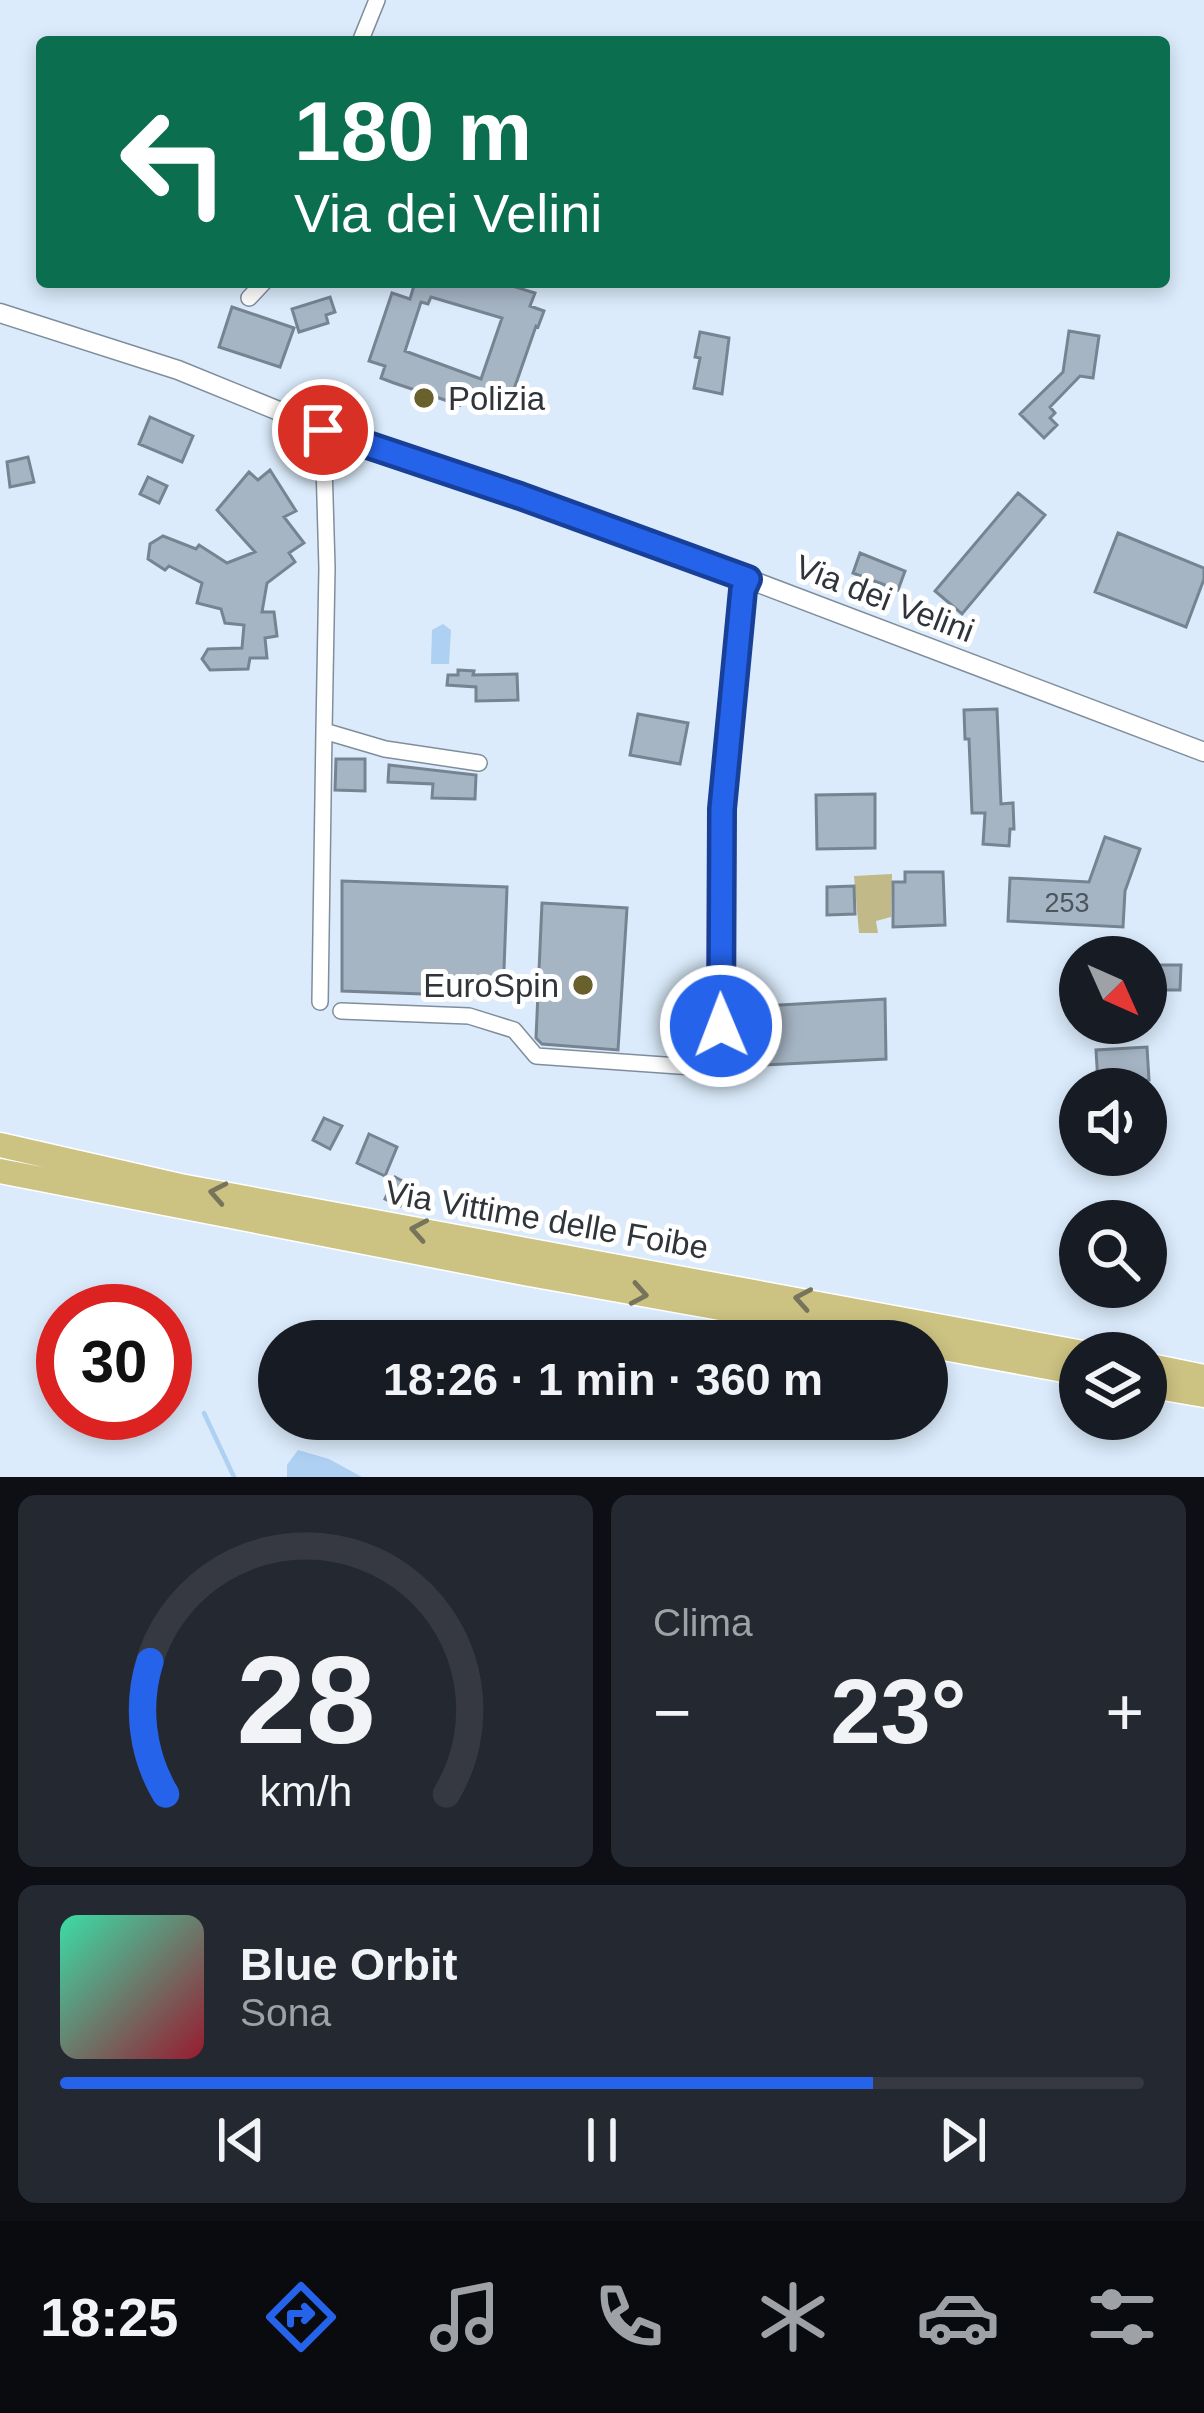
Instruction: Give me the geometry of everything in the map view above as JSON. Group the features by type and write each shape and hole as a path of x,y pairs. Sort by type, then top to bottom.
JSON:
{"main road":[{"name":"Via Vittime delle Foibe","path":"0,1145 180,1186 1059,1349"},
{"name":"Via Vittime delle Foibe","path":"0,1171 787,1320"},
{"path":"948,1349 1059,1368"},
{"path":"1167,1369 1204,1377"},
{"path":"1167,1388 1204,1395"}],"street":[{"path":"362,36 377,0"},
{"path":"250,298 259,288"},
{"name":"Via dei Velini","path":"0,313 178,370 323,430 748,579 1204,752"},
{"path":"320,1002 327,568 323,430"},
{"path":"341,1010 469,1016 514,1030 536,1056 721,1069 722,809 743,590 748,579"},
{"path":"324,731 385,749 479,764"}],"shaded area":[{"path":"892,874 891,917 876,921 878,933 859,933 854,876"}],"water":[{"path":"443,624 451,630 449,664 431,664 432,630"},
{"path":"298,1450 329,1459 362,1477 287,1477 287,1465"}],"building":[{"path":"413,288 519,288 535,293 530,306 544,311 513,392 502,388 496,405 464,394 460,405 381,378 385,366 369,361 392,293 410,299","holes":["431,297 502,318 481,379 405,351 421,302 428,304"]},
{"path":"330,297 335,312 326,315 328,323 299,332 292,309"},
{"path":"232,307 294,328 280,367 219,347"},
{"path":"1069,331 1099,336 1093,378 1080,376 1050,407 1055,413 1050,418 1057,425 1044,438 1020,414 1063,372"},
{"path":"700,332 729,338 722,394 694,388"},
{"path":"150,417 193,436 182,462 139,444"},
{"path":"28,457 34,482 10,487 7,462"},
{"path":"270,470 296,511 284,517 304,543 289,553 295,562 267,583 262,612 274,612 277,636 265,638 267,658 250,658 248,669 210,670 202,659 208,649 242,648 244,625 225,623 221,609 197,603 202,583 148,559 150,544 163,536 196,549 199,545 227,563 255,552 217,510 249,472 258,480"},
{"path":"148,477 167,486 159,503 140,494"},
{"path":"1018,493 1045,515 962,614 935,591"},
{"path":"1118,533 1204,568 1186,627 1095,592"},
{"path":"860,553 905,571 898,590 853,573"},
{"path":"458,670 474,671 473,675 517,674 518,700 476,701 476,687 447,685 448,675 458,675"},
{"path":"997,709 1001,804 1013,803 1009,846 983,844 985,813 972,813 969,739 965,739 964,710"},
{"path":"638,714 688,723 680,764 630,755"},
{"path":"336,759 365,759 365,791 335,790"},
{"path":"389,765 476,775 475,799 432,798 433,784 388,782"},
{"path":"875,794 875,848 817,849 816,795"},
{"path":"1105,837 1140,849 1125,891 1123,927 1008,921 1010,878 1089,882"},
{"path":"905,872 943,872 945,925 893,927 893,882 905,882"},
{"path":"342,881 507,887 503,997 342,991"},
{"path":"854,886 855,914 827,915 827,887"},
{"path":"542,903 627,908 618,1050 542,1044 536,1038"},
{"path":"1167,965 1181,965 1180,990 1167,990"},
{"path":"885,999 886,1059 765,1065 762,1006"},
{"path":"1147,1047 1148,1068 1097,1068 1096,1050"},
{"path":"324,1118 342,1126 330,1149 313,1140"},
{"path":"369,1134 397,1147 385,1176 357,1163"},
{"path":"395,1177 412,1186 400,1206 385,1199"}],"waterway":[{"path":"204,1413 234,1477"}],"place":[{"name":"Polizia","path":"424,398"},
{"name":"EuroSpin","path":"583,985"}],"route":[{"path":"323,430 748,579 743,590 722,809 721,1026"}]}
